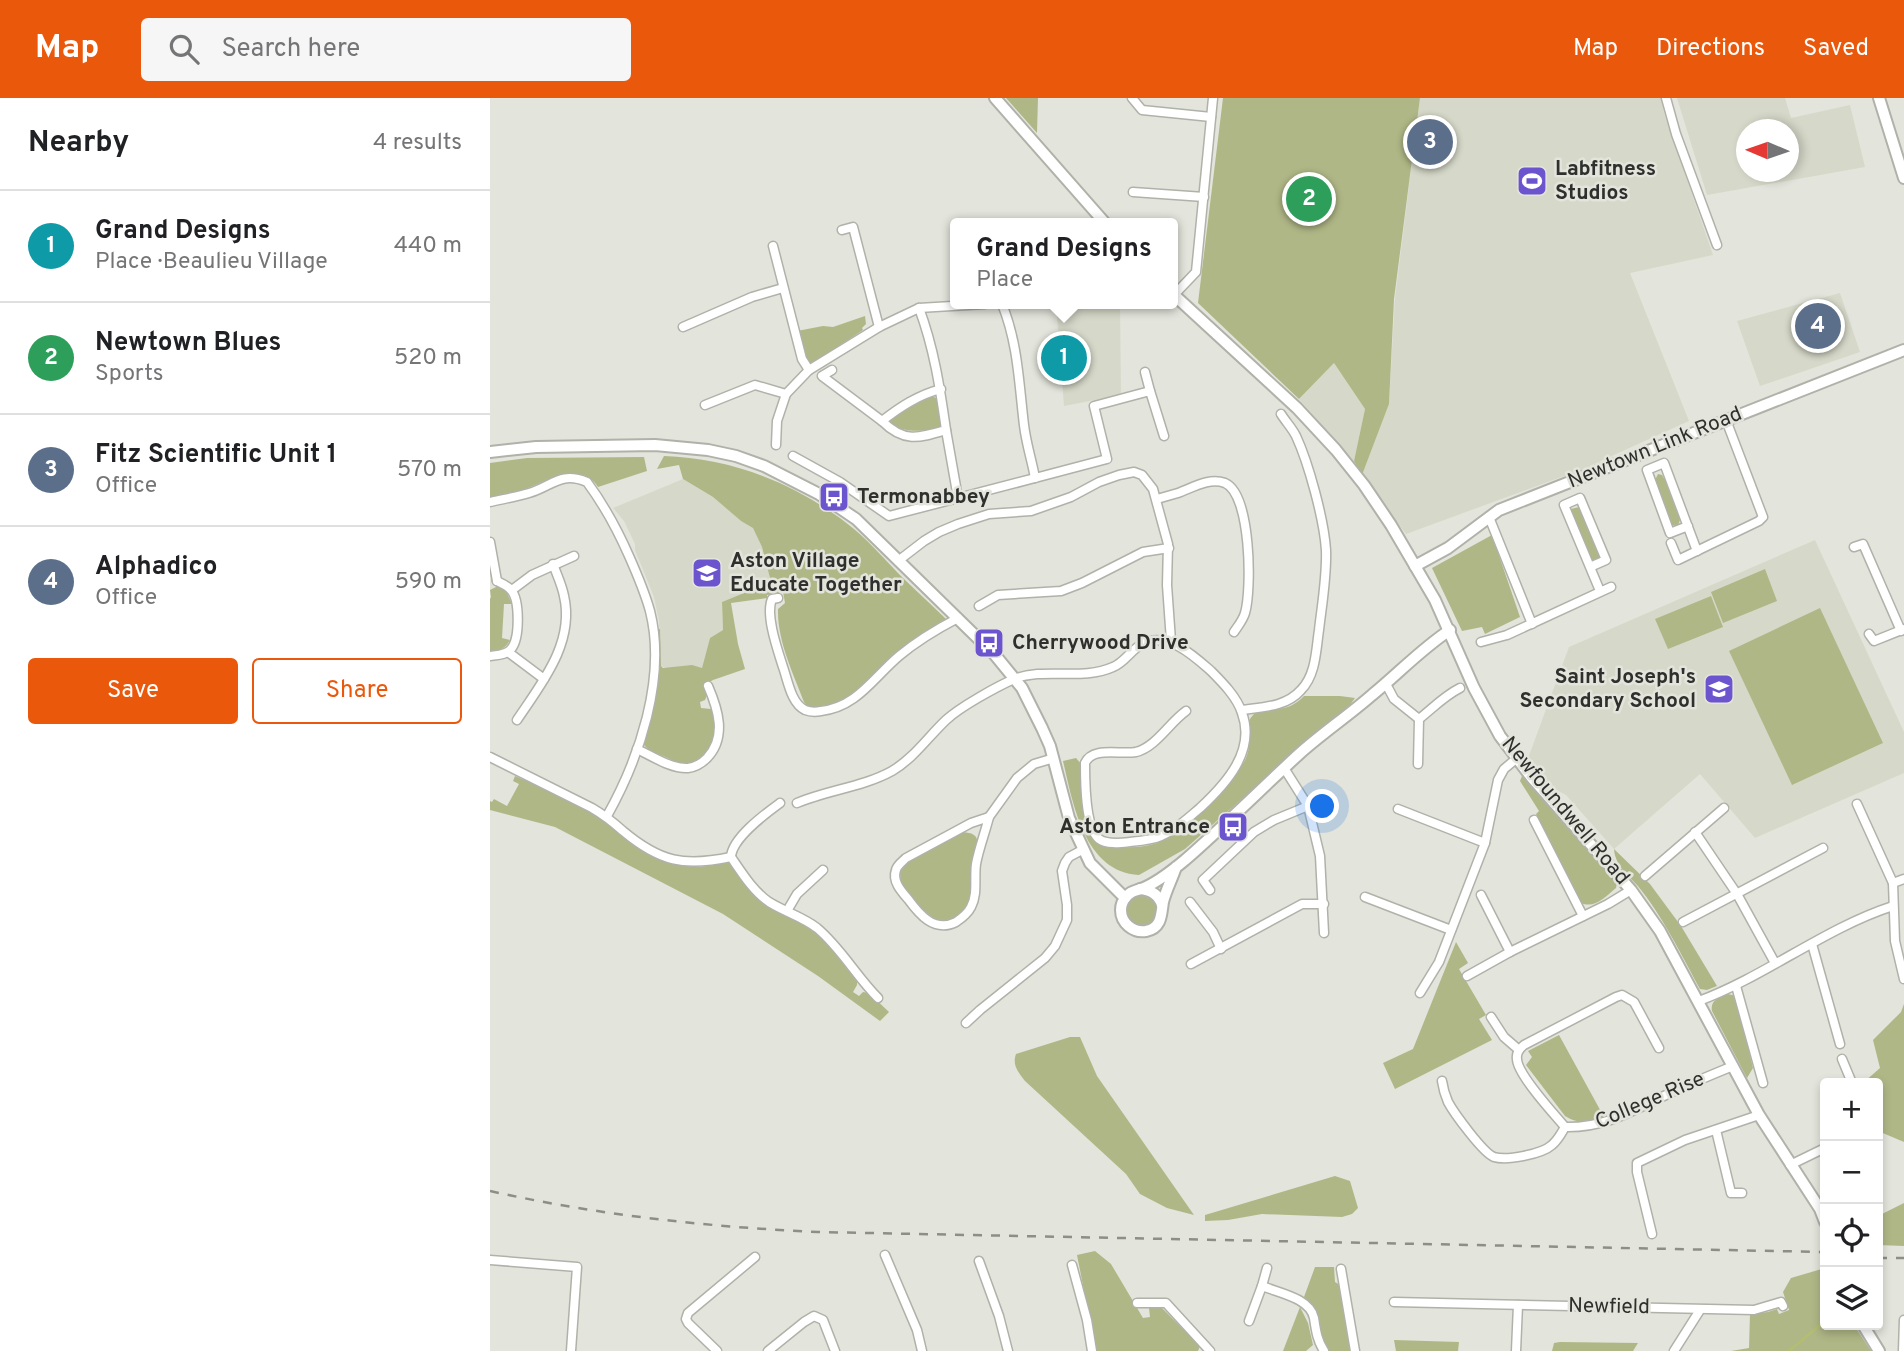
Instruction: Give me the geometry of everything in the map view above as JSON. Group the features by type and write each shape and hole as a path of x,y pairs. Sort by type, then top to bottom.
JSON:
{"street":[{"path":"995,98 1101,218"},
{"path":"1132,98 1142,110 1211,117"},
{"path":"1178,290 1196,272 1213,98"},
{"path":"1666,98 1676,134 1717,245"},
{"path":"1879,98 1904,178"},
{"path":"1133,192 1204,197"},
{"path":"842,229 853,227 879,327"},
{"path":"773,246 802,359 809,370"},
{"path":"683,327 752,297 783,288"},
{"name":"Newfoundwell Road","path":"1178,299 1297,408 1364,485 1415,566 1450,631 1479,698 1500,736 1516,759 1631,890 1660,931 1759,1115 1820,1209"},
{"path":"776,445 777,421 786,394 809,370 879,327 919,309 950,307"},
{"path":"919,309 935,358 958,498"},
{"path":"1004,309 1013,334 1024,427 1035,478"},
{"name":"Newtown Link Road","path":"1415,566 1448,548 1499,510 1904,350"},
{"path":"832,370 822,376 893,432 909,437 924,437 946,430"},
{"path":"1145,372 1164,436"},
{"path":"705,405 755,385 786,394"},
{"path":"882,421 912,400 941,389"},
{"path":"793,456 840,482 889,516 1107,459 1094,406 1150,391"},
{"path":"1242,710 1273,706 1300,692 1310,677 1317,642 1325,570 1324,534 1300,448 1295,435 1280,415"},
{"path":"1671,543 1678,560 1763,517 1726,420"},
{"path":"490,452 536,447 655,445 708,450 764,466 819,494 856,519 995,655 1022,688 1054,758 1069,818 1090,863 1125,898"},
{"path":"1688,526 1670,533 1647,470 1664,463 1688,526 1697,551"},
{"path":"898,561 931,537 958,524 989,514 1040,509 1099,482 1134,472 1142,475 1153,489 1169,548 1167,585 1171,641"},
{"path":"490,502 530,493 559,479 578,478 587,482 621,539 651,613 654,639 653,676 646,720 626,778 607,816"},
{"path":"1157,499 1209,482 1226,484 1235,492 1250,555 1247,603 1244,615 1234,632"},
{"path":"1590,567 1606,560 1580,498 1564,505 1600,591"},
{"path":"1489,517 1532,624"},
{"path":"490,542 493,582 512,590 518,611 512,649 490,656"},
{"path":"1854,547 1863,544 1902,630 1874,641 1869,634"},
{"path":"979,607 999,595 1061,592 1143,552 1169,548"},
{"path":"512,590 532,575 574,555"},
{"path":"517,720 544,679 564,635 565,597 553,565"},
{"path":"1481,642 1507,635 1611,587"},
{"path":"778,598 772,599 770,612 781,661 798,704 804,710 812,712 837,708 848,703 925,636 958,618"},
{"path":"1140,889 1157,895 1163,915 1158,924 1144,931 1128,926 1123,919 1121,905 1130,893 1176,867 1222,828 1299,754 1450,631"},
{"path":"797,803 891,771 919,750 956,712 1015,679 1042,673 1082,673 1113,667 1141,645 1171,641 1213,673 1242,710 1244,736 1241,757 1227,779 1210,799 1160,837 1125,843 1101,841 1092,830 1089,818 1085,771 1087,758 1097,753 1132,752 1146,748 1186,710"},
{"path":"508,652 544,679"},
{"path":"1386,684 1394,699 1419,719"},
{"path":"637,749 679,767 696,766 704,762 711,754 719,733 715,702 708,686"},
{"path":"1419,719 1432,710 1445,695 1460,688"},
{"path":"1418,764 1419,719"},
{"path":"490,757 607,816 638,842 662,856 690,862 731,857"},
{"path":"989,817 971,823 898,864 895,877 897,885 919,914 929,922 944,926 954,923 970,908 976,895 976,863 989,817 1017,778 1034,764 1054,758"},
{"path":"1420,993 1439,962 1485,843 1498,780 1504,769 1516,759"},
{"path":"1284,768 1308,806 1320,856 1324,933"},
{"path":"780,803 745,833 731,849 731,857 758,893 770,903 814,926 829,939 878,998"},
{"path":"1857,804 1893,883 1895,941 1904,979"},
{"path":"1203,880 1254,832 1274,820 1308,806"},
{"path":"1645,876 1724,808"},
{"path":"1398,809 1485,843"},
{"path":"1534,820 1583,916"},
{"path":"1695,832 1737,894 1775,963"},
{"path":"1684,922 1823,848"},
{"path":"966,1023 1045,958 1055,946 1067,920 1062,871 1069,857 1084,849"},
{"path":"1162,905 1176,867"},
{"path":"787,911 797,894 823,870"},
{"path":"1197,871 1210,890"},
{"path":"1893,883 1904,879"},
{"path":"1466,976 1631,890"},
{"path":"1481,895 1510,952"},
{"path":"1365,897 1451,930"},
{"path":"1190,902 1213,932 1222,949"},
{"path":"1191,964 1302,904 1324,904"},
{"path":"1699,1001 1736,986 1871,913 1893,906"},
{"path":"1812,944 1840,1044"},
{"path":"1736,986 1763,1083"},
{"path":"1519,1050 1622,995 1634,1002 1659,1048"},
{"name":"College Rise","path":"1492,1017 1504,1037 1519,1050 1517,1062 1520,1071 1565,1127"},
{"path":"1842,1059 1850,1078"},
{"name":"College Rise","path":"1565,1127 1585,1127 1621,1116 1733,1066"},
{"name":"College Rise","path":"1442,1081 1452,1108 1477,1142 1494,1157 1504,1158 1551,1147 1565,1127"},
{"path":"1652,1234 1637,1163 1685,1140 1759,1115"},
{"path":"1716,1130 1731,1193 1742,1193"},
{"path":"1790,1165 1820,1150"},
{"path":"885,1255 917,1330 922,1351"},
{"path":"717,1351 688,1323 688,1313 755,1257"},
{"path":"490,1260 577,1267 571,1351"},
{"path":"979,1261 999,1316 1008,1351"},
{"path":"1072,1265 1087,1320 1092,1351"},
{"path":"1249,1321 1267,1268"},
{"path":"1341,1269 1355,1351"},
{"path":"1262,1286 1307,1305 1313,1315 1318,1342 1324,1351"},
{"name":"Newfield","path":"1394,1302 1700,1310 1754,1310 1782,1302 1783,1306"},
{"path":"1138,1303 1166,1303 1205,1350"},
{"path":"1516,1351 1518,1305"},
{"path":"1674,1351 1700,1310"},
{"path":"768,1351 814,1316 823,1320 835,1351"},
{"path":"1903,1351 1904,1320"},
{"path":"1866,1330 1879,1351"}],"shaded area":[{"path":"1420,98 1661,98 1713,255 1630,273 1689,421 1583,469 1406,534 1362,475 1389,404 1395,298"},
{"path":"1677,98 1785,98 1791,118 1850,105 1865,167 1799,179 1799,119 1736,119 1736,182 1780,182 1707,195"},
{"path":"1840,293 1860,352 1760,386 1737,321"},
{"path":"1056,309 1120,309 1121,395 1064,406"},
{"path":"1334,363 1365,409 1354,461 1299,399"},
{"name":"Aston Village Educate Together","path":"683,479 713,497 741,521 753,527 762,547 771,582 722,602 723,630 710,638 702,668 661,666 659,621 654,597 635,544 624,521 613,508"},
{"name":"Saint Joseph's Secondary School","path":"1815,540 1904,732 1904,773 1755,838 1700,774 1614,849 1566,795 1545,784 1527,761 1569,647"}],"green space":[{"path":"1006,98 1038,98 1037,133"},
{"path":"1223,98 1420,98 1394,299 1389,404 1362,475 1354,461 1365,409 1334,363 1299,399 1198,303"},
{"path":"865,316 866,324 863,330 810,365 805,361 797,331 833,327"},
{"path":"930,395 938,399 941,428 913,431 887,423 898,414"},
{"path":"664,456 740,468 811,499 861,535 946,619 844,703 814,708 808,707 804,702 780,633 778,609 785,603 783,592 767,595 767,598 731,603 745,669 703,686 707,695 705,700 700,702 701,708 711,709 715,725 709,750 697,762 686,764 650,750 644,745 654,697 657,630 660,629 663,668 692,665 702,668 710,638 723,630 722,602 771,582 762,547 753,528 713,497 683,479 679,465 657,469"},
{"path":"644,457 647,471 598,487 591,479 574,474 555,477 528,488 490,497 490,463 527,458"},
{"path":"1658,474 1665,480 1680,520 1678,526 1671,525 1654,482"},
{"path":"1579,507 1600,556 1595,562 1590,560 1571,513 1571,509"},
{"path":"1492,535 1520,617 1485,634 1482,627 1462,631 1432,568"},
{"path":"1765,569 1777,601 1723,623 1711,592"},
{"path":"498,586 506,591 512,604 504,604 502,638 510,640 502,649 490,651 490,590"},
{"path":"1711,596 1723,627 1668,649 1655,619"},
{"path":"1820,608 1883,743 1792,785 1729,651"},
{"path":"1304,696 1355,698 1345,711 1185,849 1139,875 1120,871 1105,862 1093,849 1077,815 1063,761 1076,758 1082,765 1088,831 1094,839 1101,844 1115,847 1157,843 1193,818 1220,793 1240,768 1248,754 1249,721 1252,716 1260,711 1290,706"},
{"path":"515,776 576,802 638,847 662,860 694,867 728,862 752,892 822,937 857,981 853,992 859,996 863,992 869,993 889,1012 880,1021 818,976 723,914 555,827 490,810 490,801 494,799 507,806 519,784 513,781"},
{"path":"1522,776 1617,883 1616,888 1600,901 1581,903 1536,814 1539,811 1520,781"},
{"path":"963,832 974,835 978,844 971,902 962,913 942,923 922,909 901,885 900,872 908,861"},
{"path":"1614,849 1650,884 1681,926 1717,986 1707,990 1700,989 1654,908 1619,865"},
{"path":"1142,894 1154,898 1158,910 1154,922 1142,926 1130,922 1126,910 1130,898"},
{"path":"1456,942 1468,963 1459,969 1486,1015 1479,1019 1492,1040 1395,1089 1383,1063 1413,1049"},
{"path":"1728,994 1736,996 1753,1068 1747,1078 1712,1011 1714,1002"},
{"path":"1904,1004 1904,1142 1883,1133 1883,1078 1869,1078 1880,1068 1873,1040 1901,1012"},
{"path":"1559,1035 1604,1117 1584,1122 1565,1116 1526,1065 1532,1057 1528,1051"},
{"path":"1070,1037 1080,1037 1097,1076 1194,1215 1167,1208 1140,1194 1126,1174 1020,1075 1015,1065 1016,1054"},
{"path":"1335,1176 1350,1181 1358,1208 1352,1214 1342,1217 1262,1214 1205,1221 1205,1215"},
{"path":"1904,1203 1904,1246 1883,1245 1883,1214"},
{"path":"1095,1251 1111,1264 1143,1318 1150,1317 1149,1308 1161,1307 1200,1346 1198,1351 1096,1351 1077,1255"},
{"path":"1315,1267 1334,1267 1335,1282 1340,1285 1351,1351 1328,1351 1322,1341 1316,1310 1304,1297"},
{"path":"1820,1269 1820,1330 1857,1330 1871,1351 1731,1351 1749,1348 1750,1314 1777,1309 1779,1314 1789,1310 1783,1292 1791,1278"},
{"path":"1300,1307 1308,1323 1313,1345 1306,1351 1283,1351"},
{"path":"1394,1340 1459,1342 1458,1351 1396,1351"},
{"path":"1554,1343 1638,1343 1633,1351 1552,1351"}],"waterway":[{"path":"1789,1351 1820,1325"}],"railway":[{"path":"490,1191 653,1219 818,1232 1820,1252"},
{"path":"1883,1258 1904,1258"}],"place":[{"name":"Fitz Scientific Unit 1","path":"1430,142"},
{"name":"Labfitness Studios","path":"1532,181"},
{"name":"Newtown Blues","path":"1309,199"},
{"name":"Alphadico","path":"1818,326"},
{"name":"Grand Designs","path":"1064,358"},
{"name":"Termonabbey","path":"834,497"},
{"name":"Aston Village Educate Together","path":"707,573"},
{"name":"Cherrywood Drive","path":"989,643"},
{"name":"Saint Joseph's Secondary School","path":"1719,689"},
{"name":"Aston Entrance","path":"1233,827"}]}
